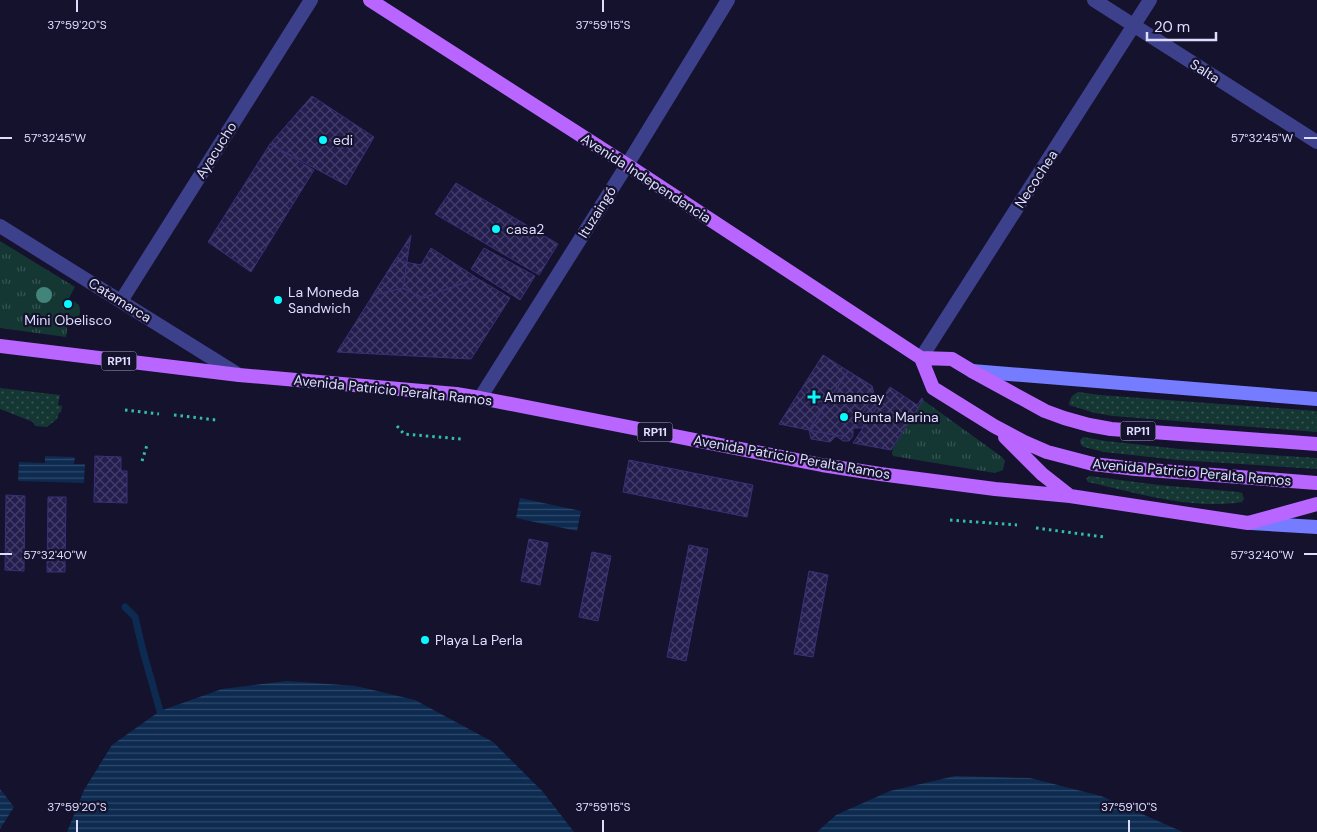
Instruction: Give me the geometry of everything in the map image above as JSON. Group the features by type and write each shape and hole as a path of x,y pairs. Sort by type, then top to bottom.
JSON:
{"main road":[{"name":"Avenida Independencia","path":"370,0 627,165 921,358"},
{"name":"Avenida Patricio Peralta Ramos","path":"0,346 239,375 456,394 832,467 976,487 1070,496 1248,523 1317,527"},
{"name":"RP11","path":"921,358 952,359 1046,411 1089,425 1111,429 1317,444"},
{"name":"Avenida Patricio Peralta Ramos","path":"921,358 933,388 994,426 1047,452 1093,464 1170,472 1317,482"},
{"path":"972,371 1317,399"},
{"path":"994,426 1042,474 1070,496"},
{"path":"1248,523 1317,504"}],"street":[{"name":"Ayacucho","path":"121,301 312,0"},
{"name":"Ituzaingó","path":"480,398 627,165 728,0"},
{"name":"Salta","path":"1094,0 1317,142"},
{"name":"Necochea","path":"921,358 1150,0"},
{"name":"Catamarca","path":"0,226 239,375"}],"path":[{"path":"125,410 159,414"},
{"path":"174,415 216,420"},
{"path":"397,426 404,434 461,439"},
{"path":"142,461 147,445"},
{"path":"950,520 1017,525"},
{"path":"1036,528 1104,536"}],"green space":[{"path":"0,241 75,287 69,298 79,305 79,315 74,321 68,322 66,337 0,328"},
{"path":"0,388 60,395 58,405 62,406 61,412 57,419 47,427 35,426 33,422 0,409"},
{"path":"1078,392 1317,411 1317,432 1095,413 1069,405 1074,394"},
{"path":"923,400 1002,457 1005,461 1003,470 995,473 893,456 893,448"},
{"path":"1083,437 1180,449 1317,458 1317,469 1178,460 1104,452 1081,445 1080,440"},
{"path":"1089,476 1159,485 1239,492 1242,493 1244,499 1242,502 1223,504 1184,502 1088,482 1086,479"}],"water":[{"path":"45,456 75,457 74,464 85,464 84,483 18,481 19,462 45,463"},
{"path":"520,498 581,511 577,531 516,518"},
{"path":"287,681 356,686 415,700 493,742 543,792 574,832 67,832 84,790 112,745 160,711 222,689"},
{"path":"955,776 1030,778 1101,796 1183,832 817,832 836,815 890,791"},
{"path":"0,789 14,807 0,829"}],"building":[{"name":"edi","path":"312,96 374,137 346,185 270,144"},
{"path":"270,144 314,170 251,272 208,242"},
{"name":"casa2","path":"456,183 558,244 539,275 435,214"},
{"path":"411,235 403,288 423,298 477,278 510,298 471,359 337,352"},
{"path":"431,248 477,278 423,298 403,288 373,295 395,260 421,265"},
{"path":"484,248 535,276 520,300 471,269"},
{"name":"Amancay","path":"823,355 848,371 809,430 779,424"},
{"name":"Punta Marina","path":"848,371 872,386 874,395 853,428 847,434 840,436 809,430"},
{"name":"Punta Marina","path":"848,371 872,386 877,406 862,428 853,428 853,436 849,441 843,441 836,436 830,442 811,439 809,430"},
{"path":"890,387 917,405 922,398 923,400 891,450 853,443"},
{"path":"95,456 121,457 121,471 127,471 127,503 94,502"},
{"path":"629,460 753,485 747,517 623,492"},
{"path":"6,495 25,496 24,571 5,570"},
{"path":"48,497 66,497 65,572 47,572"},
{"path":"529,539 548,543 540,585 521,581"},
{"path":"689,545 708,549 686,661 667,657"},
{"path":"592,552 611,556 598,621 579,617"},
{"path":"809,571 828,575 813,657 794,654"}],"waterway":[{"path":"125,607 135,617 160,711"}],"place":[{"name":"edi","path":"323,140"},
{"name":"casa2","path":"496,229"},
{"name":"La Moneda Sandwich","path":"278,300"},
{"name":"Mini Obelisco","path":"68,304"},
{"name":"Amancay","path":"814,397"},
{"name":"Punta Marina","path":"844,417"},
{"name":"Playa La Perla","path":"425,640"}]}
